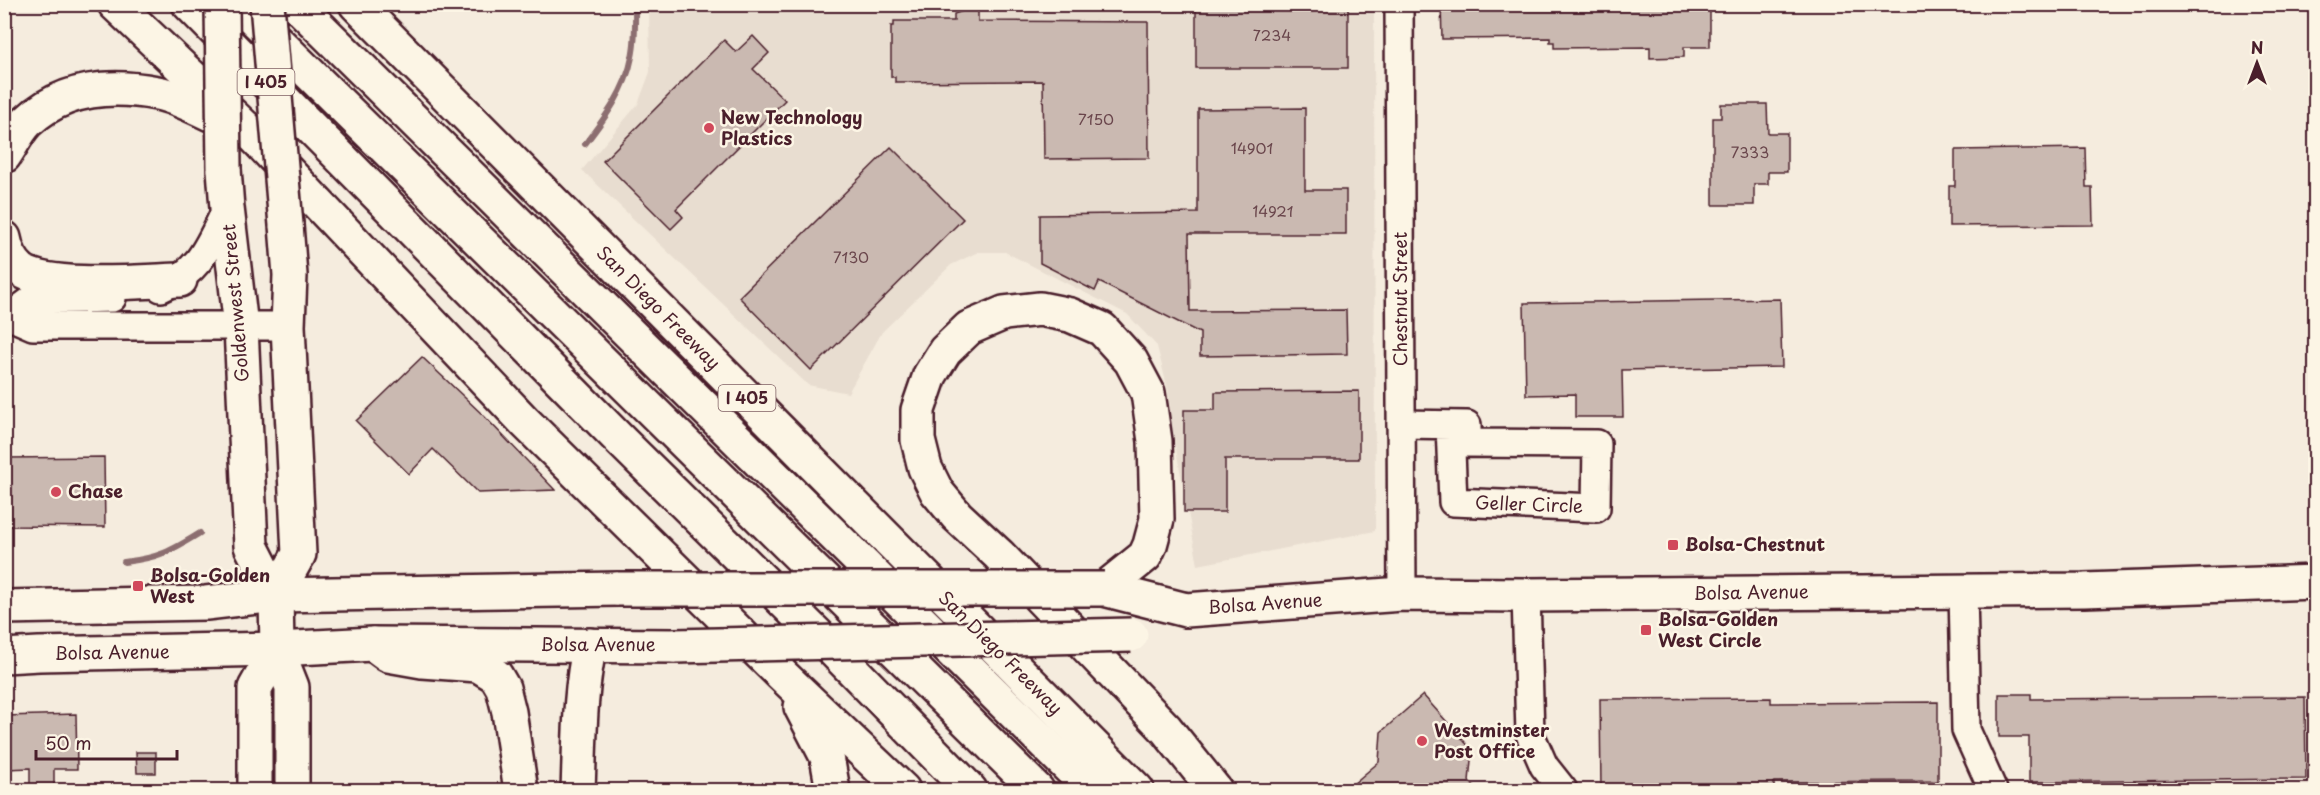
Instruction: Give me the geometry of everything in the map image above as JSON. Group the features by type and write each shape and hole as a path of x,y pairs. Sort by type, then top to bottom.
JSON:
{"main road":[{"path":"115,4 250,132 525,422 781,674 903,790"},
{"name":"I 405","path":"189,4 970,790"},
{"name":"Goldenwest Street","path":"222,4 224,169 241,327 251,546 276,595 277,649 292,687 292,790"},
{"path":"239,4 1036,790"},
{"path":"267,4 290,275 288,326 299,554 276,595"},
{"path":"296,4 1092,790"},
{"name":"San Diego Freeway","path":"356,4 1137,790"},
{"path":"4,156 26,123 55,100 86,91 118,89 159,93 250,132"},
{"path":"344,160 548,308"},
{"path":"4,238 6,248 20,269 33,276 111,283 180,280"},
{"path":"1104,589 1145,556 1157,519 1155,441 1148,393 1136,369 1102,329 1070,315 1040,309 1004,313 969,328 945,351 930,375 918,410 918,440 925,468 937,492 957,516 999,555 1166,729 1215,790"},
{"name":"Bolsa Avenue","path":"4,608 206,603 276,595 618,589 1104,589 1186,610 1402,594 1526,596 2084,590 2316,582"},
{"name":"Bolsa Avenue","path":"4,656 277,649 372,644 675,646 1131,635 1186,610"},
{"path":"372,644 388,655 422,661 478,665 496,676 503,688 507,704 521,790"},
{"path":"578,790 578,751 585,665 590,645"},
{"path":"255,790 255,688 277,649"},
{"path":"781,674 821,742 827,756 833,790"}],"street":[{"name":"Chestnut Street","path":"1399,4 1402,594"},
{"path":"7,316 32,300 142,297 180,280 204,255 227,208"},
{"path":"7,316 33,326 288,326"},
{"path":"1401,424 1450,425"},
{"name":"Geller Circle","path":"1450,425 1467,425 1467,443 1597,444 1596,508 1453,502 1450,425"},
{"path":"1963,591 1966,730 1993,790"},
{"path":"1526,596 1530,734 1544,766 1563,790"}],"shaded area":[{"path":"649,5 1374,5 1375,531 1198,565 1171,423 1168,390 1157,346 1127,314 1005,252 978,252 951,265 882,332 848,393 808,385 582,170 638,104 650,72"}],"building":[{"path":"1196,4 1348,4 1348,68 1196,68"},
{"path":"1441,4 1710,4 1710,47 1684,47 1684,57 1650,58 1650,47 1554,48 1554,42 1550,42 1550,38 1442,39"},
{"path":"969,9 978,9 978,21 1148,22 1149,158 1044,159 1043,81 895,82 895,77 891,77 891,26 894,26 894,21 954,21 954,14"},
{"path":"753,36 769,53 753,69 785,100 676,209 683,217 671,229 603,161 724,40 736,52"},
{"path":"1721,104 1767,104 1768,133 1787,133 1787,172 1768,172 1768,184 1754,184 1754,205 1713,205 1713,118 1721,118"},
{"path":"1305,108 1305,190 1346,190 1346,234 1189,234 1190,311 1346,310 1347,354 1200,356 1200,333 1099,282 1095,291 1040,263 1040,215 1198,213 1198,109"},
{"path":"891,147 963,219 811,370 739,297"},
{"path":"2085,148 2086,187 2092,187 2093,225 1949,226 1949,186 1955,186 1955,150"},
{"path":"1780,299 1782,367 1622,370 1623,417 1575,417 1575,394 1526,395 1524,303"},
{"path":"422,357 484,416 555,490 478,493 433,449 409,474 356,421"},
{"path":"1359,391 1359,459 1225,459 1225,512 1184,512 1184,410 1215,410 1215,392"},
{"name":"Chase","path":"104,457 105,527 8,526 6,458"},
{"path":"1999,694 2031,694 2031,699 2305,697 2306,779 2029,782 2029,737 1999,737"},
{"name":"Westminster Post Office","path":"1423,695 1472,750 1469,781 1478,790 1346,790 1379,762 1381,732"},
{"path":"1771,698 1771,703 1938,702 1938,781 1774,782 1774,790 1601,790 1600,699"},
{"path":"76,714 77,769 54,769 54,790 30,790 30,768 6,769 5,716"},
{"path":"136,752 156,752 156,773 137,773"}],"waterway":[{"path":"585,144 607,114 625,81 634,44 635,4"},
{"path":"124,562 164,553 200,533"}],"place":[{"name":"New Technology Plastics","path":"709,128"},
{"name":"Chase","path":"56,492"},
{"name":"Bolsa-Chestnut","path":"1673,545"},
{"name":"Bolsa-Golden West","path":"138,586"},
{"name":"Bolsa-Golden West Circle","path":"1646,630"},
{"name":"Westminster Post Office","path":"1422,741"}]}
